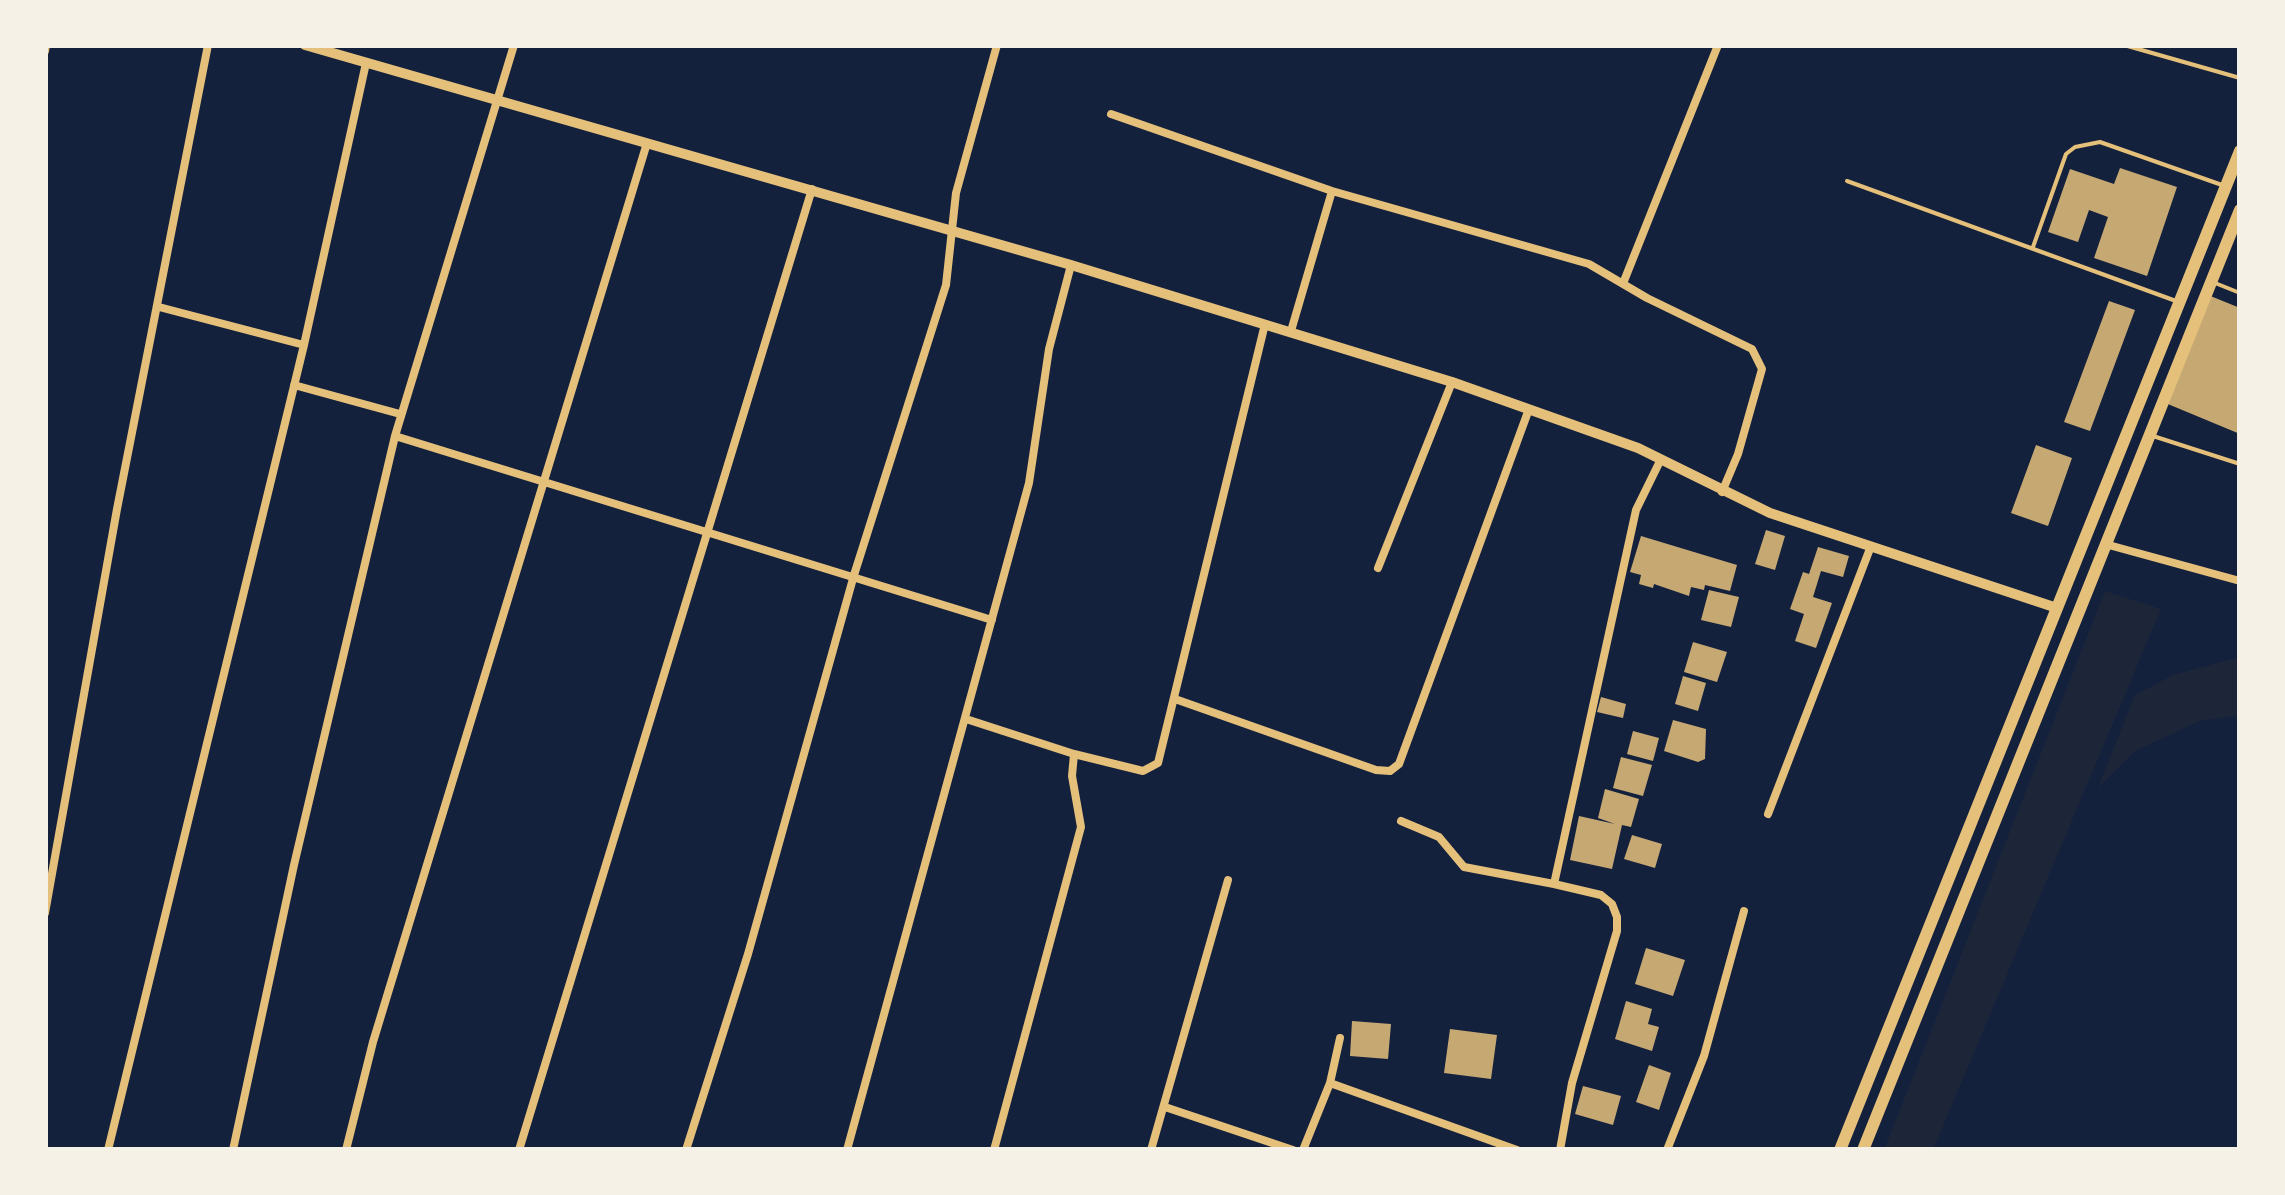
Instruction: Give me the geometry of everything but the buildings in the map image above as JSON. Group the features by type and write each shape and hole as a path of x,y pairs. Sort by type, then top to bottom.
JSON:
{"main road":[{"path":"1840,1150 1980,809 2240,151"},
{"path":"1862,1150 2240,210"}],"street":[{"path":"45,913 117,509 208,45"},
{"path":"305,45 1071,265 1452,382 1661,459 1770,514 2057,608"},
{"path":"233,1150 294,865 400,414 514,45"},
{"path":"686,1150 748,954 854,575 946,284 956,193 997,45"},
{"path":"1624,282 1718,45"},
{"path":"108,1150 304,345 366,62"},
{"path":"1111,114 1332,191 1589,264 1647,298 1752,349 1762,369 1738,454 1722,492"},
{"path":"346,1150 373,1042 647,143"},
{"path":"519,1150 812,189"},
{"path":"1290,331 1332,191"},
{"path":"847,1150 1029,483 1049,349 1071,265"},
{"path":"159,307 304,345"},
{"path":"966,718 1074,754 1151,770 1158,762 1264,324"},
{"path":"1378,568 1452,382"},
{"path":"294,385 400,414"},
{"path":"1175,699 1376,770 1390,771 1399,764 1529,408"},
{"path":"395,436 992,620"},
{"path":"1554,884 1636,510 1661,459"},
{"path":"2105,544 2240,582"},
{"path":"1768,814 1870,546"},
{"path":"994,1150 1082,827 1072,776 1074,754"},
{"path":"1401,821 1439,838 1464,867 1601,895 1612,904 1617,917 1572,1084 1560,1150"},
{"path":"1152,1150 1228,880"},
{"path":"1667,1150 1704,1056 1744,911"},
{"path":"1303,1150 1330,1083 1340,1038"},
{"path":"1330,1083 1517,1150"},
{"path":"1165,1106 1293,1150"}],"lane":[{"path":"2124,45 2240,78"},
{"path":"2032,248 2066,154 2075,147 2100,142 2227,186"},
{"path":"1847,181 2180,303"},
{"path":"2211,282 2240,293"},
{"path":"2148,435 2240,464"}],"shaded area":[{"path":"2105,591 2161,609 1933,1150 1884,1150"},
{"path":"2240,657 2240,715 2200,721 2135,751 2098,788 2135,695 2173,675"}]}
